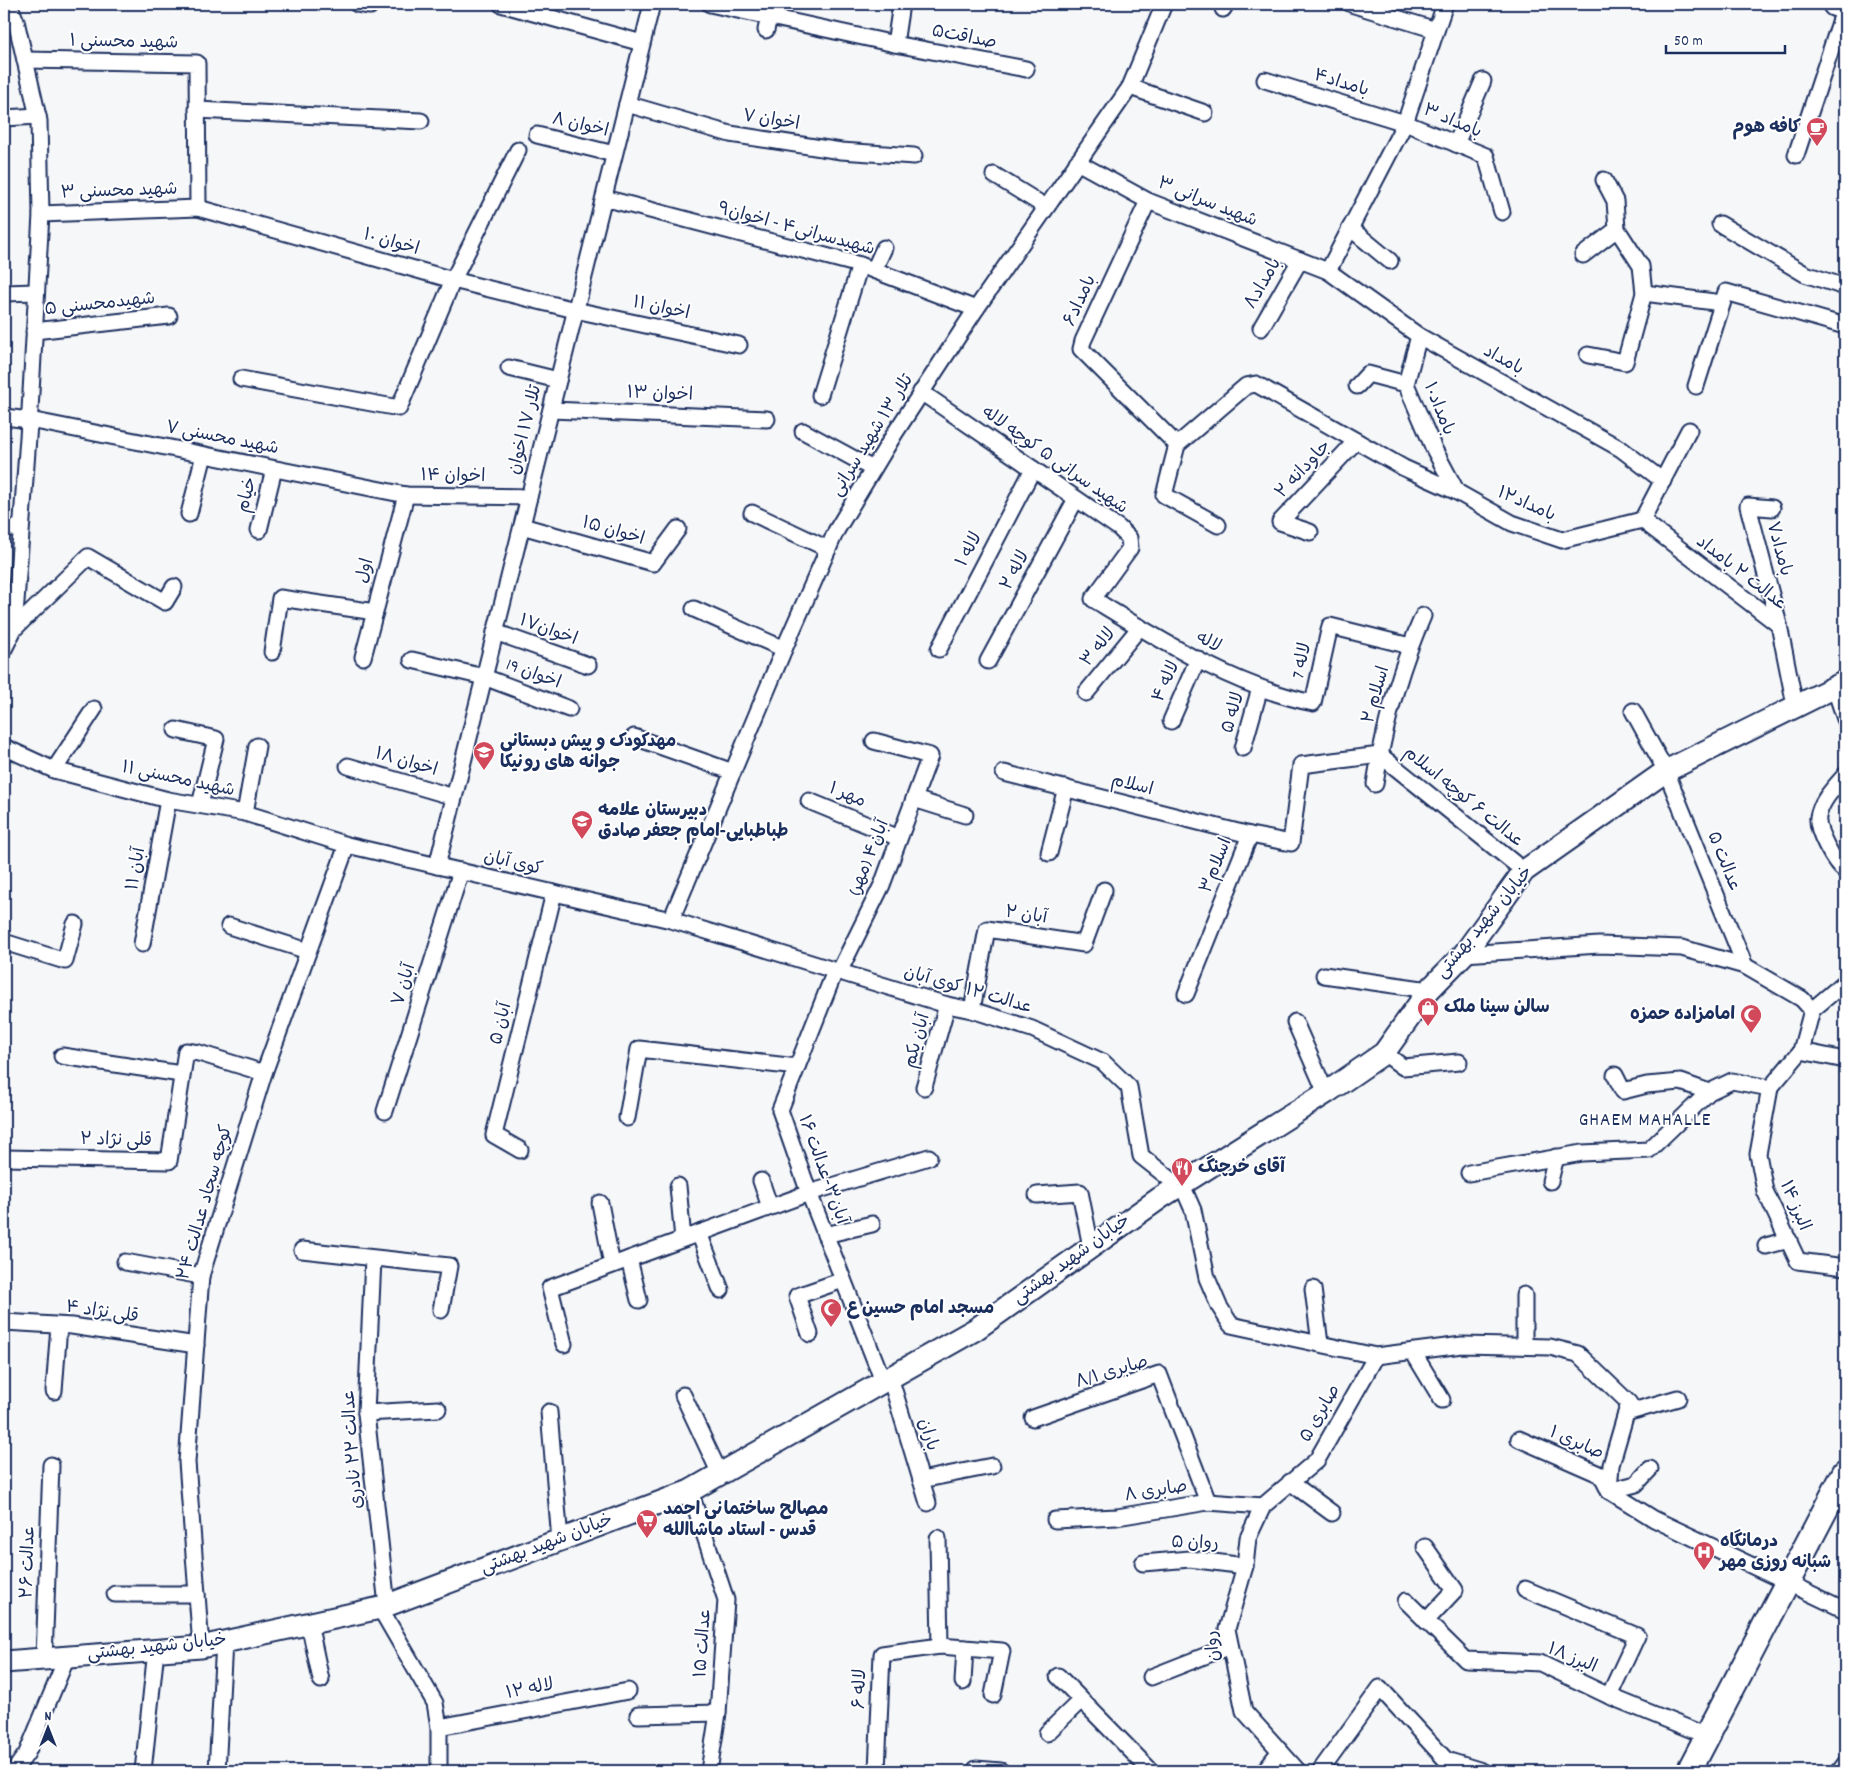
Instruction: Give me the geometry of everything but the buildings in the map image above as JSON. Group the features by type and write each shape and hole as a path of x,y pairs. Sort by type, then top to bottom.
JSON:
{"main road":[{"path":"1834,4 1845,7"},
{"name":"خیابان شهید بهشتی","path":"4,1662 201,1647 384,1607 690,1491 976,1329 1180,1186 1326,1093 1384,1052 1429,990 1464,954 1524,871 1666,771 1840,684"},
{"path":"1689,1771 1845,1472"}],"street":[{"path":"9,4 38,116 41,214 30,420 20,528 14,629"},
{"path":"501,4 642,43"},
{"name":"تلار ۱۷ اخوان","path":"437,866 652,4"},
{"name":"صداقت۵","path":"710,4 895,44 1026,69"},
{"path":"895,44 901,4"},
{"name":"تلار ۱۳ شهید سرانی","path":"671,920 784,649 836,532 921,392 976,309 1130,87 1164,4"},
{"path":"1351,4 1436,30"},
{"path":"1328,271 1405,123 1445,4"},
{"path":"1796,155 1845,7"},
{"name":"شهید محسنی ۱","path":"25,60 197,64 198,208"},
{"name":"بامداد۴","path":"1265,80 1405,123"},
{"path":"1456,144 1483,81"},
{"path":"1130,87 1205,113"},
{"name":"اخوان ۷","path":"627,104 730,134 841,151 914,156"},
{"path":"197,110 421,121"},
{"path":"4,118 38,116"},
{"name":"بامداد ۳","path":"1405,123 1486,156 1502,212"},
{"name":"اخوان ۸","path":"537,135 614,154"},
{"path":"241,379 399,408 453,280 518,150"},
{"name":"شهید سرانی ۳","path":"1077,162 1148,200 1328,271"},
{"path":"994,175 1046,207"},
{"path":"1588,355 1625,362 1644,293 1641,266 1618,230 1615,201 1604,180"},
{"name":"شهیدسرانی۴ - اخوان۹","path":"604,198 867,267 976,309"},
{"name":"بامداد۶","path":"1148,200 1081,349 1177,445"},
{"name":"شهید محسنی ۳","path":"41,214 198,208"},
{"name":"اخوان ۱۰","path":"198,208 453,280 576,310"},
{"path":"1720,224 1805,274 1845,287"},
{"path":"1350,228 1390,261"},
{"path":"1583,255 1618,230"},
{"path":"820,395 867,267 884,248"},
{"name":"بامداد۸","path":"1261,328 1300,260"},
{"name":"بامداد","path":"1328,271 1419,336 1621,449 1663,481"},
{"path":"4,292 36,292"},
{"path":"1696,386 1726,292 1845,326"},
{"path":"1644,293 1722,303"},
{"name":"اخوان ۱۱","path":"576,310 739,345"},
{"name":"شهیدمحسنی ۵","path":"34,331 169,316"},
{"name":"بامداد۱۰","path":"1419,336 1406,384 1434,449 1457,492"},
{"path":"509,368 558,380"},
{"path":"1357,386 1368,374 1406,384"},
{"name":"بامداد۱۲","path":"1177,445 1246,386 1256,384 1404,468 1457,492 1512,523 1562,540 1642,520"},
{"name":"شهید سرانی ۵ کوچه لاله","path":"921,392 1119,528 1129,538 1130,548 1094,599"},
{"name":"اخوان ۱۳","path":"551,410 767,419"},
{"name":"شهید محسنی ۷","path":"4,417 30,420 406,495"},
{"path":"1642,520 1688,430"},
{"path":"803,431 873,470"},
{"name":"جاودانه ۲","path":"1310,532 1280,522 1356,441"},
{"path":"1177,445 1164,495 1218,525"},
{"path":"189,514 204,455"},
{"name":"خیام","path":"259,530 274,469"},
{"name":"لاله ۱","path":"940,649 1033,470"},
{"name":"اخوان ۱۴","path":"406,495 529,496"},
{"name":"اول","path":"363,657 406,495"},
{"name":"لاله ۲","path":"988,662 1076,499"},
{"name":"بامداد۷","path":"1772,508 1748,506 1779,626"},
{"path":"752,512 828,548"},
{"name":"عدالت ۲ بامداد","path":"1642,520 1779,626 1795,705"},
{"name":"اخوان ۱۵","path":"522,526 653,563 678,529"},
{"path":"4,528 20,528"},
{"path":"4,649 14,629 88,557 165,602 174,587"},
{"path":"272,652 280,598 375,612"},
{"name":"لاله","path":"1094,599 1140,627 1234,677 1288,698 1314,704"},
{"path":"694,609 784,649"},
{"name":"اسلام ۲","path":"1375,784 1380,755 1410,646 1423,616"},
{"name":"لاله 7","path":"1314,704 1330,626 1410,646"},
{"name":"لاله ۳","path":"1086,693 1140,627"},
{"name":"اخوان۱۷","path":"495,632 588,665"},
{"name":"لاله ۴","path":"1170,721 1198,659"},
{"name":"اخوان 19","path":"412,660 484,677 569,709"},
{"path":"1840,684 1845,719"},
{"name":"لاله ۵","path":"1243,748 1260,688"},
{"path":"54,770 94,709"},
{"name":"عدالت ۵","path":"1633,711 1666,771 1745,966"},
{"path":"176,730 216,739 200,805"},
{"path":"634,737 733,772"},
{"name":"آبان۴ (مهر)","path":"837,971 882,885 930,756 874,740"},
{"path":"245,813 257,746"},
{"name":"شهید محسنی ۱۱","path":"4,747 54,770 168,800 245,813 347,845"},
{"name":"اسلام۳","path":"1186,994 1250,835 1291,843 1301,766 1380,755"},
{"name":"عدالت ۶ کوچه اسلام","path":"1380,755 1524,871"},
{"name":"اخوان ۱۸","path":"348,766 454,797"},
{"name":"اسلام","path":"1004,773 1250,835"},
{"path":"1845,775 1824,800 1817,818 1826,847 1845,871"},
{"path":"1049,853 1066,788"},
{"path":"914,799 964,815"},
{"name":"آبان ۱۱","path":"142,944 168,800"},
{"name":"مهر ۱","path":"809,801 899,838"},
{"name":"کوی آبان","path":"347,845 671,920"},
{"name":"کوچه سجاد عدالت ۲۴","path":"201,1647 187,1462 201,1276 264,1073 347,845"},
{"name":"آبان ۷","path":"385,1111 461,871"},
{"name":"آبان ۲","path":"972,1010 987,929 1084,944 1104,890"},
{"name":"آبان ۵","path":"520,1150 494,1135 554,893"},
{"name":"عدالت ۱۲ کوی آبان","path":"671,920 947,1005 972,1010 1032,1029 1103,1062 1129,1087 1141,1156 1180,1186"},
{"path":"4,942 65,961 75,924"},
{"path":"229,926 308,951"},
{"path":"1464,954 1599,945 1682,948 1745,966 1802,999 1812,1010"},
{"name":"آبان۳-عدالت ۱۶","path":"837,971 780,1110 825,1235 887,1379"},
{"path":"1324,975 1429,990"},
{"path":"1469,1173 1582,1153 1649,1150 1709,1092 1732,1081 1770,1088 1801,1052 1812,1010 1845,982"},
{"name":"آبان یکم","path":"924,1087 947,1005"},
{"path":"1296,1022 1326,1093"},
{"path":"627,1118 639,1049 797,1067"},
{"name":"قلی نژاد ۲","path":"4,1158 169,1161 186,1051 199,1053 264,1073"},
{"path":"1384,1052 1403,1067 1459,1062"},
{"path":"1801,1052 1845,1060"},
{"path":"62,1056 181,1074"},
{"path":"1615,1075 1623,1091 1647,1085 1681,1082 1709,1092"},
{"name":"البرز ۱۴","path":"1770,1088 1758,1154 1765,1192 1789,1240 1796,1266 1845,1267"},
{"path":"564,1344 550,1288 809,1193 929,1157"},
{"path":"1550,1182 1556,1157"},
{"path":"762,1181 770,1208"},
{"path":"678,1186 683,1239"},
{"path":"1180,1186 1193,1210 1207,1278 1219,1306 1231,1325 1376,1356 1462,1345 1550,1347 1578,1354 1629,1403 1611,1465 1609,1491"},
{"path":"1037,1195 1080,1192 1091,1247"},
{"path":"600,1203 612,1265"},
{"path":"825,1235 872,1224"},
{"path":"699,1234 721,1290"},
{"path":"1766,1246 1789,1240"},
{"path":"302,1250 449,1266 440,1310"},
{"name":"عدالت ۲۲ نادری","path":"373,1259 366,1413 384,1607"},
{"path":"629,1259 639,1300"},
{"path":"125,1262 201,1276"},
{"path":"810,1334 797,1296 843,1280"},
{"path":"1313,1289 1320,1344"},
{"path":"1524,1295 1524,1346"},
{"name":"قلی نژاد ۴","path":"4,1322 59,1326 196,1345"},
{"path":"54,1390 59,1326"},
{"path":"1413,1352 1442,1400"},
{"name":"صابری ۵","path":"1290,1482 1317,1460 1376,1356"},
{"name":"صابری ۸/۱","path":"1033,1418 1159,1374 1208,1502"},
{"name":"باران","path":"887,1379 922,1480 928,1503"},
{"path":"683,1395 720,1474"},
{"path":"1626,1413 1678,1398"},
{"path":"366,1413 438,1410"},
{"path":"549,1412 560,1540"},
{"name":"صابری ۱","path":"1519,1439 1601,1475 1609,1491"},
{"name":"عدالت ۲۶","path":"44,1659 52,1465"},
{"path":"922,1480 992,1466"},
{"path":"1609,1491 1636,1484 1650,1469"},
{"path":"1290,1482 1332,1513"},
{"name":"روان","path":"1290,1482 1263,1506 1248,1538 1245,1566 1227,1629 1244,1711 1298,1771"},
{"name":"عدالت ۱۵","path":"690,1491 726,1600 718,1712 709,1771"},
{"path":"1609,1491 1654,1519 1788,1581 1845,1610"},
{"name":"صابری ۸","path":"1055,1520 1117,1517 1208,1502 1263,1506"},
{"path":"938,1538 940,1646 1002,1651 993,1696"},
{"path":"1425,1547 1455,1590 1426,1621"},
{"name":"روان ۵","path":"1143,1563 1190,1559 1245,1566"},
{"path":"1525,1588 1637,1636 1609,1696"},
{"path":"115,1594 196,1594"},
{"name":"البرز ۱۸","path":"1406,1601 1466,1660 1540,1663 1609,1696 1707,1736"},
{"path":"384,1607 433,1700 440,1727 439,1771"},
{"path":"309,1624 321,1680"},
{"path":"217,1771 224,1642"},
{"name":"لاله ۶","path":"877,1771 882,1654 940,1646"},
{"path":"1151,1676 1230,1646"},
{"path":"963,1682 965,1648"},
{"path":"143,1771 156,1650"},
{"path":"14,1771 27,1754 67,1657"},
{"path":"1058,1676 1151,1771"},
{"path":"1320,1771 1380,1688 1446,1760 1482,1771"},
{"name":"لاله ۱۲","path":"440,1727 628,1691"},
{"path":"1047,1733 1081,1700"},
{"path":"638,1715 718,1712"},
{"path":"1264,1771 1280,1751"},
{"path":"1839,1771 1845,1764"},
{"path":"976,1771 976,1769 1001,1771"}],"place":[{"name":"کافه هوم","path":"1817,147"},
{"name":"مهدکودک و پیش دبستانی جوانه های رونیکا","path":"484,771"},
{"name":"دبیرستان علامه طباطبایی-امام جعفر صادق","path":"582,840"},
{"name":"سالن سینا ملک","path":"1428,1027"},
{"name":"امامزاده حمزه","path":"1751,1034"},
{"name":"آقای خرچنگ","path":"1182,1187"},
{"name":"مسجد امام حسین ع","path":"831,1328"},
{"name":"مصالح ساختمانی احمد قدس - استاد ماشاالله","path":"647,1539"},
{"name":"درمانگاه شبانه روزی مهر","path":"1704,1571"}],"district":[{"name":"GHAEM MAHALLE","path":"1645,1121"}]}
